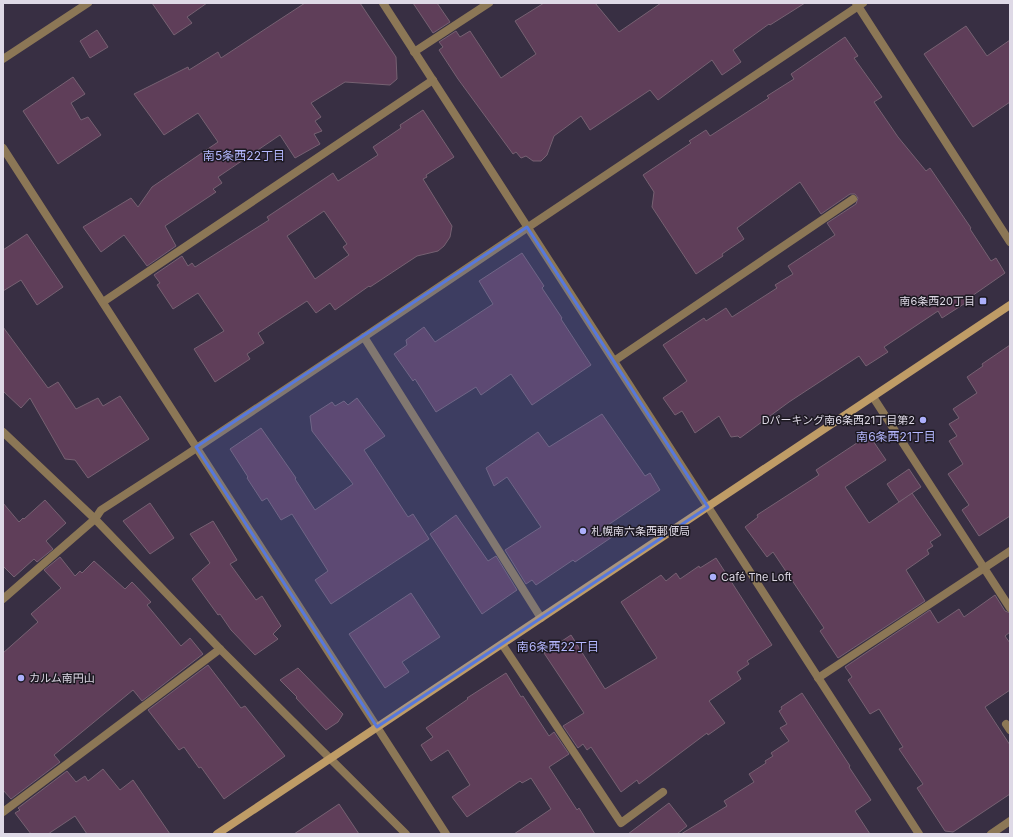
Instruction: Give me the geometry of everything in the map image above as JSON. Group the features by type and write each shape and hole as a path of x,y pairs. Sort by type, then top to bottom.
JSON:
{"street":[{"path":"3,59 88,3"},
{"path":"383,3 919,834"},
{"path":"414,52 489,3"},
{"path":"3,599 95,520 101,510 364,336 859,4 1010,242"},
{"path":"103,302 433,80"},
{"path":"3,148 446,834"},
{"path":"614,361 853,199"},
{"path":"217,834 1010,305"},
{"path":"364,336 541,618"},
{"path":"873,397 1010,608"},
{"path":"3,432 95,520 220,649 406,834"},
{"path":"818,678 1010,551"},
{"path":"502,644 621,823 663,792"},
{"path":"3,812 220,649"},
{"path":"991,834 1010,821"}],"highlighted area":[{"path":"527,227 708,507 377,727 196,447"}],"building":[{"path":"152,3 207,3 187,17 192,23 174,35"},
{"path":"305,3 360,3 396,57 397,79 390,85 345,82 311,103 321,117 315,121 322,131 314,134 320,144 295,158 280,135 218,177 222,183 213,189 216,192 165,226 176,246 147,266 124,235 101,252 83,227 131,198 138,207 152,187 218,142 198,113 164,135 134,94 188,67 189,70 218,52 221,58"},
{"path":"413,3 437,3 450,22 433,33"},
{"path":"544,3 595,3 619,32 661,3 805,3 770,25 769,24 733,50 741,62 722,75 712,60 658,100 650,90 590,130 581,116 554,136 547,155 541,161 533,161 526,156 521,158 516,152 513,154 458,79 439,50 443,47 439,42 456,31 460,37 470,31 501,78 536,54 515,21"},
{"path":"966,26 987,56 1010,40 1010,102 973,127 924,54"},
{"path":"97,30 108,47 90,58 80,41"},
{"path":"845,37 858,56 854,58 882,97 874,102 898,137 926,171 930,168 971,228 970,229 991,261 996,258 1005,273 969,298 970,300 942,318 938,311 884,347 888,352 866,366 859,356 789,402 740,438 738,436 731,437 719,416 695,433 682,411 675,415 663,398 687,381 663,345 704,318 706,321 726,308 732,317 777,288 775,285 793,274 788,266 835,235 827,223 856,204 858,198 855,194 850,194 821,214 800,182 737,228 744,239 722,254 723,256 696,274 652,207 654,192 643,175 691,143 689,141 706,130 710,136 769,98 767,96 794,79 791,74"},
{"path":"73,77 85,94 71,103 81,120 88,117 101,135 58,164 23,111"},
{"path":"423,110 454,157 426,175 427,177 423,179 452,226 450,237 444,246 438,251 417,256 370,287 369,286 335,310 330,303 316,313 307,301 258,333 264,343 247,354 250,359 215,382 194,349 224,331 198,293 173,309 157,285 160,283 154,275 182,256 188,266 192,263 195,267 269,220 267,217 333,173 338,181 378,155 373,147 401,128 400,125","holes":["324,211 347,244 343,247 349,255 315,279 287,236"]},
{"path":"27,234 63,287 37,305 21,280 3,291 3,250"},
{"path":"522,253 544,286 542,288 591,365 532,405 511,374 481,395 476,387 436,412 415,379 413,381 394,354 407,345 406,340 424,327 435,342 493,304 479,281"},
{"path":"3,327 48,388 58,382 76,409 98,398 103,406 120,396 149,439 88,478 75,460 65,459 30,398 21,408 3,391"},
{"path":"1010,345 1010,516 979,536 962,510 969,505 948,474 963,464 949,441 957,436 949,424 959,418 953,409 977,393 967,377 983,366 982,364"},
{"path":"357,398 385,436 364,450 408,517 413,514 429,539 331,604 315,580 328,571 292,514 281,520 267,498 262,501 230,449 261,428 296,478 295,479 315,510 353,484 312,431 310,416 332,402 335,406 344,401 348,405"},
{"path":"602,414 645,476 650,473 660,490 605,527 612,537 575,562 573,560 536,585 532,580 526,584 505,550 541,527 507,477 494,486 486,468 538,432 549,447"},
{"path":"869,435 886,460 845,487 869,523 912,493 941,535 930,542 933,546 927,550 929,554 906,570 925,601 838,658 820,631 824,628 773,552 767,557 745,527 758,517 757,515 819,475 816,470"},
{"path":"909,469 921,487 899,502 887,484"},
{"path":"45,500 66,523 46,541 53,549 37,562 34,559 14,577 3,566 3,503 19,522"},
{"path":"150,503 174,538 150,554 123,521"},
{"path":"456,515 488,561 496,556 517,590 482,614 430,534"},
{"path":"213,521 237,560 230,564 256,600 262,596 281,626 273,634 278,639 255,655 231,630 220,614 218,615 192,579 210,563 190,534"},
{"path":"60,557 75,576 80,571 82,573 94,561 125,589 132,582 151,602 147,605 181,646 190,638 203,654 142,701 133,690 54,755 60,762 11,799 3,790 3,653 38,622 31,614 61,588 44,570"},
{"path":"716,558 772,645 747,661 749,664 737,672 741,679 709,701 725,723 708,735 707,733 639,784 637,780 621,792 591,747 587,750 583,744 578,748 563,726 584,713 544,653 571,635 605,689 657,658 621,602 661,575 666,581 676,573 680,579 699,566 700,568"},
{"path":"411,593 440,637 402,662 409,672 385,688 349,634"},
{"path":"995,595 1005,611 1010,613 1010,632 1005,636 1010,643 1010,690 985,707 1010,745 1010,794 953,832 945,831 917,788 923,784 899,749 903,747 879,709 870,714 848,680 852,677 845,667 930,610 938,623 959,609 964,617"},
{"path":"208,665 241,708 245,706 285,756 224,799 201,767 199,768 184,747 179,750 148,710"},
{"path":"298,668 343,714 338,722 326,730 280,680"},
{"path":"506,673 549,736 554,732 569,754 549,767 577,810 579,808 595,834 514,834 551,809 531,778 522,783 520,781 467,817 452,797 470,785 448,750 431,761 421,745 433,737 426,728 468,699 467,698"},
{"path":"802,693 871,800 855,811 870,834 681,834 727,806 724,801 754,782 749,774 766,763 765,761 773,756 771,753 789,741 780,728 787,724 779,711 782,709 781,707"},
{"path":"103,769 120,790 133,780 170,834 87,834 75,816 48,834 31,834 15,813 20,810 18,808 67,771 76,782 85,776 88,781"},
{"path":"669,803 687,826 677,834 628,834"},
{"path":"339,804 359,834 294,834"}],"place":[{"name":"南6条西20丁目","path":"983,301"},
{"name":"Dパーキング南6条西21丁目第2","path":"923,420"},
{"name":"札幌南六条西郵便局","path":"583,531"},
{"name":"Café The Loft","path":"713,577"},
{"name":"カルム南円山","path":"21,678"}],"district":[{"name":"南5条西22丁目","path":"244,155"},
{"name":"南6条西21丁目","path":"896,436"},
{"name":"南6条西22丁目","path":"558,646"}]}
